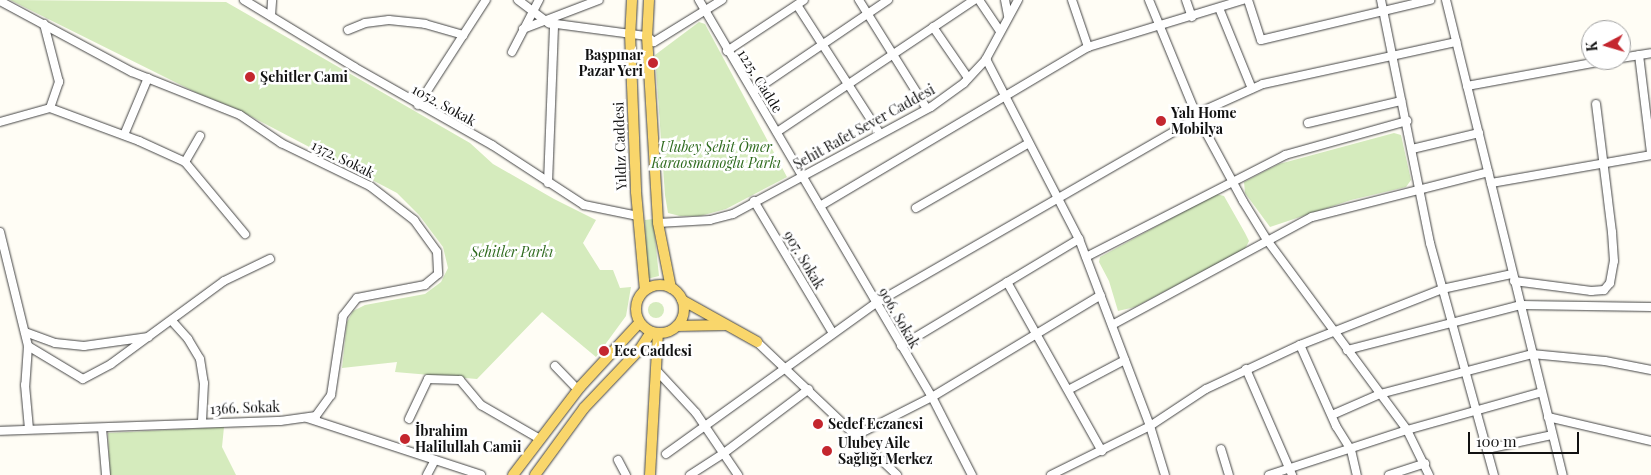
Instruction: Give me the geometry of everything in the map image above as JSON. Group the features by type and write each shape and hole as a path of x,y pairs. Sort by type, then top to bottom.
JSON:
{"main road":[{"name":"Yıldız Caddesi","path":"632,0 630,33 638,216 644,290 636,302 639,323"},
{"path":"649,0 648,36 658,223 671,288 682,300 757,342"},
{"path":"644,290 657,285 671,288"},
{"path":"677,326 684,314 682,300"},
{"path":"513,475 578,390 639,323 654,333"},
{"path":"537,474 560,437 654,333 677,326 726,325"},
{"path":"650,475 657,371 654,333"}],"street":[{"name":"1052. Sokak","path":"244,0 418,105 492,145 548,183 584,204 638,216"},
{"path":"271,16 272,0"},
{"path":"418,105 486,0"},
{"path":"518,0 544,20 554,24 648,36 654,42 722,0"},
{"path":"512,52 531,10 538,0"},
{"path":"523,29 599,0"},
{"name":"1225. Cadde","path":"699,0 727,51 754,91 800,176"},
{"path":"727,51 804,0"},
{"path":"859,0 895,54 927,108"},
{"path":"754,91 888,0"},
{"path":"777,132 974,0"},
{"path":"979,0 1000,31"},
{"path":"1005,0 1008,16"},
{"name":"Şehit Rafet Sever Caddesi","path":"658,223 710,220 733,214 754,200 927,108 968,78 986,58 1018,0"},
{"path":"1072,0 1088,47"},
{"path":"1149,0 1197,116 1266,240 1407,430 1425,463 1429,475"},
{"path":"1186,0 1192,17"},
{"path":"820,206 1004,95 1088,47 1160,27 1243,0"},
{"path":"1248,0 1261,40 1384,13 1430,0"},
{"path":"1381,0 1401,101 1407,121 1418,190 1450,323 1494,475"},
{"path":"1446,0 1561,474"},
{"name":"1372. Sokak","path":"0,2 132,72 240,116 281,143 370,186 414,220 437,252 438,274 425,285 357,298 343,316 331,396 316,416 304,417"},
{"path":"797,5 850,84 880,134"},
{"path":"1219,8 1252,90"},
{"path":"348,30 366,23 390,20 425,24 463,35"},
{"path":"44,24 59,82 50,108"},
{"path":"548,183 554,24"},
{"path":"933,27 968,78"},
{"path":"666,454 832,332 876,303 1197,116 1252,90 1456,42"},
{"path":"1631,56 1651,53"},
{"path":"1491,183 1651,154 1639,55"},
{"path":"986,58 1079,239 1150,426 1165,475"},
{"path":"1467,86 1581,65"},
{"path":"124,135 148,78"},
{"path":"1308,123 1401,101"},
{"path":"1051,475 1150,426 1206,389 1246,369 1333,330 1442,289 1513,277 1591,291 1604,290 1610,283 1614,261 1596,104"},
{"path":"0,122 50,108 124,135 185,162 245,234"},
{"path":"1086,257 1285,155 1407,121"},
{"path":"1412,149 1479,133"},
{"path":"185,162 200,136"},
{"path":"916,208 1029,143"},
{"path":"1112,325 1266,240 1312,217 1488,172"},
{"name":"906. Sokak","path":"800,176 820,206 932,397 972,475"},
{"name":"907. Sokak","path":"754,200 832,332"},
{"path":"0,232 28,346 25,385 28,429"},
{"path":"901,346 1079,239"},
{"path":"28,346 82,379 111,364 224,281 270,259"},
{"path":"1007,282 1070,389 1102,451"},
{"path":"856,435 932,397 1036,332 1101,295"},
{"path":"1348,350 1520,305 1651,307"},
{"path":"172,321 188,339 200,359 204,383 202,422"},
{"path":"25,332 55,343 84,346 150,337"},
{"path":"757,342 785,366 897,475"},
{"path":"1300,345 1351,450 1357,475"},
{"path":"1332,414 1380,394 1532,354 1605,361 1651,370"},
{"path":"1070,389 1125,360"},
{"path":"555,366 578,390"},
{"path":"1246,369 1291,472"},
{"path":"657,371 706,426 738,475"},
{"path":"409,419 428,379 460,380 481,405 540,439"},
{"path":"690,475 724,454 809,389"},
{"path":"1269,475 1291,472 1407,430 1542,392"},
{"name":"1366. Sokak","path":"0,431 102,428 304,417 481,475"},
{"path":"1548,417 1651,442"},
{"path":"102,428 106,475"},
{"path":"1487,449 1552,434"},
{"path":"1221,449 1229,475"},
{"path":"426,475 435,460"},
{"path":"618,460 626,475"},
{"path":"1390,475 1425,463"}],"green space":[{"name":"Şehitler Parkı","path":"10,0 226,2 470,143 493,164 554,199 596,220 583,243 600,270 613,270 620,288 631,287 626,316 596,357 542,312 477,379 395,372 397,362 342,368 347,322 353,311 365,305 425,294 441,282 448,268 443,247 419,215 397,193 237,109 197,93"},
{"name":"Ulubey Şehit Ömer Karaosmanoğlu Parkı","path":"699,22 705,24 787,177 726,209 700,216 680,216 668,213 665,195 655,55"},
{"path":"1394,133 1401,135 1411,180 1406,187 1351,200 1270,227 1245,193 1244,182 1279,164"},
{"path":"1216,194 1224,196 1245,233 1249,241 1245,249 1135,307 1118,311 1109,281 1099,262 1100,257"},
{"path":"653,219 659,276 647,279 645,220"},
{"path":"653,302 659,302 664,307 662,316 653,318 648,313 648,307"},
{"path":"224,427 222,447 236,475 110,475 108,433"}],"place":[{"name":"Başpınar Pazar Yeri","path":"653,63"},
{"name":"Şehitler Cami","path":"250,77"},
{"name":"Yalı Home Mobilya","path":"1161,121"},
{"name":"Ece Caddesi","path":"604,351"},
{"name":"Sedef Eczanesi","path":"818,424"},
{"name":"İbrahim Halilullah Camii","path":"405,439"},
{"name":"Ulubey Aile Sağlığı Merkez","path":"827,451"}]}
